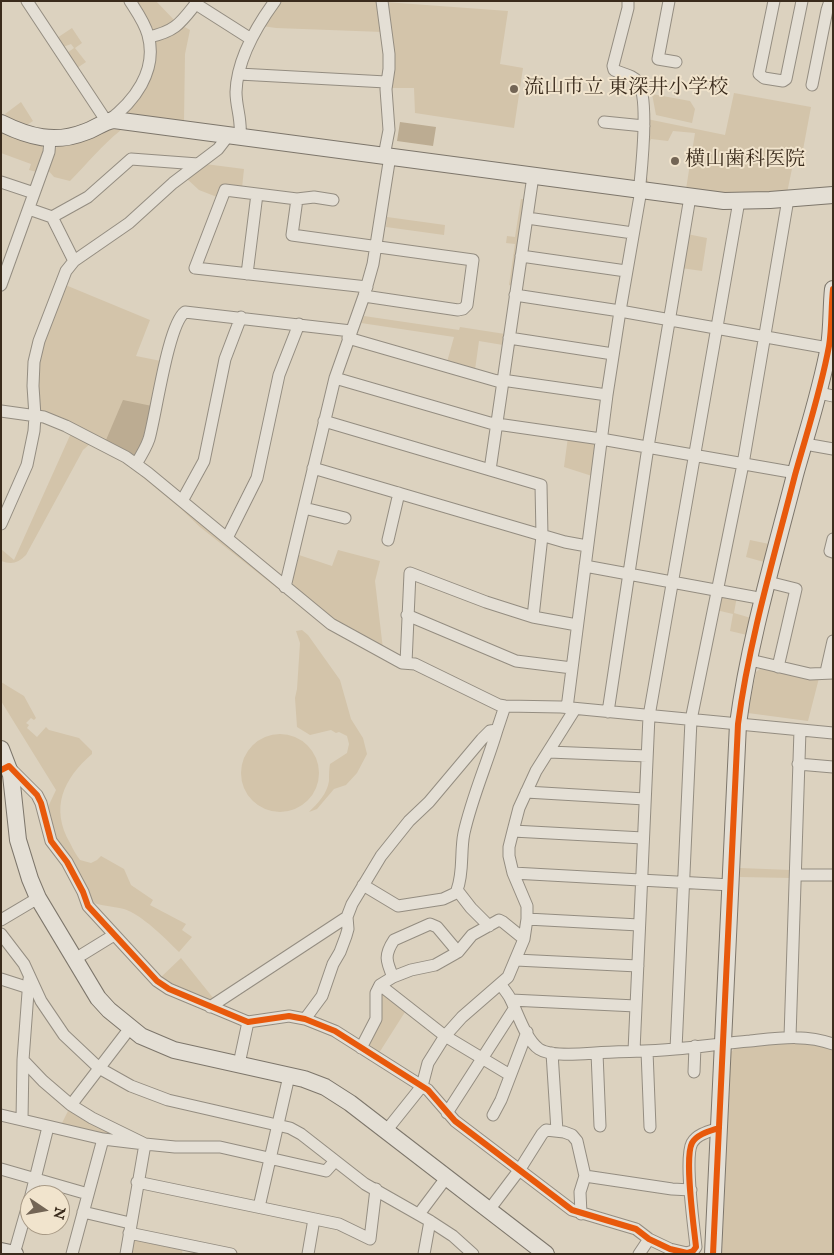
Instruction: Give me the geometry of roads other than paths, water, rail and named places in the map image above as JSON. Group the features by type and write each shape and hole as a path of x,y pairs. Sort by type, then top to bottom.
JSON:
{"street":[{"path":"27,1 107,122"},
{"path":"107,122 128,104 142,84 149,62 149,37 130,1"},
{"path":"285,587 335,378 366,292 377,246 389,130 386,82 389,69 389,54 382,1"},
{"path":"386,1132 422,1086 428,1063 445,1036 462,1017 508,977 524,939 527,919 525,901 513,873 509,847 519,808 526,792 571,708 572,668 601,439 626,271 641,190 644,126 643,94 638,82 630,76 614,70 613,66 628,8 628,1"},
{"path":"670,1 658,59 676,62"},
{"path":"774,1 759,74 764,78 782,81 786,79 802,1"},
{"path":"812,85 830,1"},
{"path":"1,524 27,464 34,432 35,416 32,375 37,349 62,279 74,261 119,232 173,183 234,137 241,124 236,93 239,74 258,23 273,2"},
{"path":"149,37 173,29 182,22 197,3 251,39"},
{"path":"239,74 386,82"},
{"path":"1,123 27,135 50,139 82,134 114,120 690,197 740,201 833,195"},
{"path":"604,122 644,126"},
{"path":"1,285 49,152 50,139"},
{"path":"52,217 88,197 132,159 198,164"},
{"path":"490,470 533,176"},
{"path":"1,182 34,193"},
{"path":"297,199 292,235 473,260 467,305 464,310 366,292 195,268 225,190 297,199 314,197 333,200"},
{"path":"247,274 257,194"},
{"path":"608,712 648,447 690,197"},
{"path":"676,1049 691,720 743,464 788,199"},
{"path":"634,1051 650,716 740,201"},
{"path":"29,208 52,217 74,261"},
{"path":"527,218 634,233"},
{"path":"521,256 626,271"},
{"path":"713,1254 738,724 764,599 796,473 805,444 826,395 833,289"},
{"path":"515,295 620,311 828,348"},
{"path":"136,464 148,440 170,343 180,316 187,311 299,324 350,334 497,381 502,380 607,395"},
{"path":"182,501 204,461 225,360 241,317"},
{"path":"227,538 257,478 279,375 299,324"},
{"path":"509,338 613,354"},
{"path":"335,378 490,423 601,439 796,473"},
{"path":"1,411 35,416 77,430 136,464 331,624 402,663 406,662 438,674 499,705 571,708 833,733"},
{"path":"324,421 541,485 542,536 533,617"},
{"path":"805,444 833,449"},
{"path":"314,468 542,536 587,546"},
{"path":"388,540 399,493"},
{"path":"304,508 344,518"},
{"path":"833,539 830,551 833,552"},
{"path":"585,566 764,599"},
{"path":"406,662 410,573 486,602 533,617 577,625"},
{"path":"768,582 796,588 778,667"},
{"path":"407,614 516,661 572,668"},
{"path":"750,660 810,674 829,672 833,641"},
{"path":"489,926 458,892 464,836 469,812 505,706"},
{"path":"305,1019 322,996 333,964 340,952 348,929 347,917 352,904 381,856 409,821 429,802 482,739 490,731 498,730"},
{"path":"790,1037 800,730"},
{"path":"1,749 20,851 38,898 98,998 114,1015 141,1036 174,1050 317,1083 338,1094 546,1254"},
{"path":"548,752 647,756"},
{"path":"798,764 833,767"},
{"path":"5,768 36,795 41,803 51,841 67,862 83,892 88,906 157,981 169,989 248,1022 284,1016 305,1019 335,1031 428,1090 455,1121 572,1210 636,1229 649,1240 670,1249 687,1253 693,1251 696,1246 690,1150 693,1141 700,1135 719,1128"},
{"path":"526,792 645,799"},
{"path":"513,831 643,838"},
{"path":"513,873 730,885"},
{"path":"796,875 833,875"},
{"path":"363,886 398,906 443,899 458,892"},
{"path":"1,920 38,898"},
{"path":"210,1007 347,917"},
{"path":"527,919 639,925"},
{"path":"361,1048 376,1020 376,992 380,985 393,977 411,970 436,965 458,952 472,935 498,920 504,922 524,939"},
{"path":"393,977 386,957 394,940 399,936 430,924 437,927 458,952"},
{"path":"1,934 24,964 29,983 22,1120"},
{"path":"75,959 114,935"},
{"path":"516,960 638,966"},
{"path":"1,979 29,983 64,1034 99,1068 131,1086 168,1100 290,1128 301,1134 365,1184 419,1214 453,1236 472,1254"},
{"path":"500,984 539,1050 552,1053 647,1051 790,1037 804,1037 833,1044"},
{"path":"380,985 445,1036 510,1076"},
{"path":"513,1004 636,1006"},
{"path":"447,1113 483,1059 513,1004"},
{"path":"239,1064 248,1022"},
{"path":"71,1105 130,1028"},
{"path":"493,1115 501,1100 527,1032"},
{"path":"694,1072 696,1046"},
{"path":"647,1051 650,1127"},
{"path":"552,1053 557,1131"},
{"path":"597,1053 600,1126"},
{"path":"24,1060 42,1081 71,1105 92,1118 145,1144"},
{"path":"260,1207 288,1076"},
{"path":"1,1115 103,1139 175,1147 220,1147 326,1171 335,1161"},
{"path":"34,1185 48,1127"},
{"path":"489,1210 546,1130 572,1135 577,1141 585,1176 580,1192 581,1214"},
{"path":"72,1254 103,1139"},
{"path":"126,1254 145,1144"},
{"path":"1,1169 88,1194"},
{"path":"585,1176 691,1190"},
{"path":"419,1214 446,1178"},
{"path":"137,1182 339,1224 370,1239 376,1189"},
{"path":"83,1212 130,1228 231,1254"},
{"path":"308,1254 314,1219"},
{"path":"424,1254 430,1221"},
{"path":"1,1251 14,1254 20,1232"},
{"path":"639,1254 649,1240"}],"place":[{"name":"流山市立 東深井小学校","path":"514,89"},
{"name":"横山歯科医院","path":"675,161"}]}
